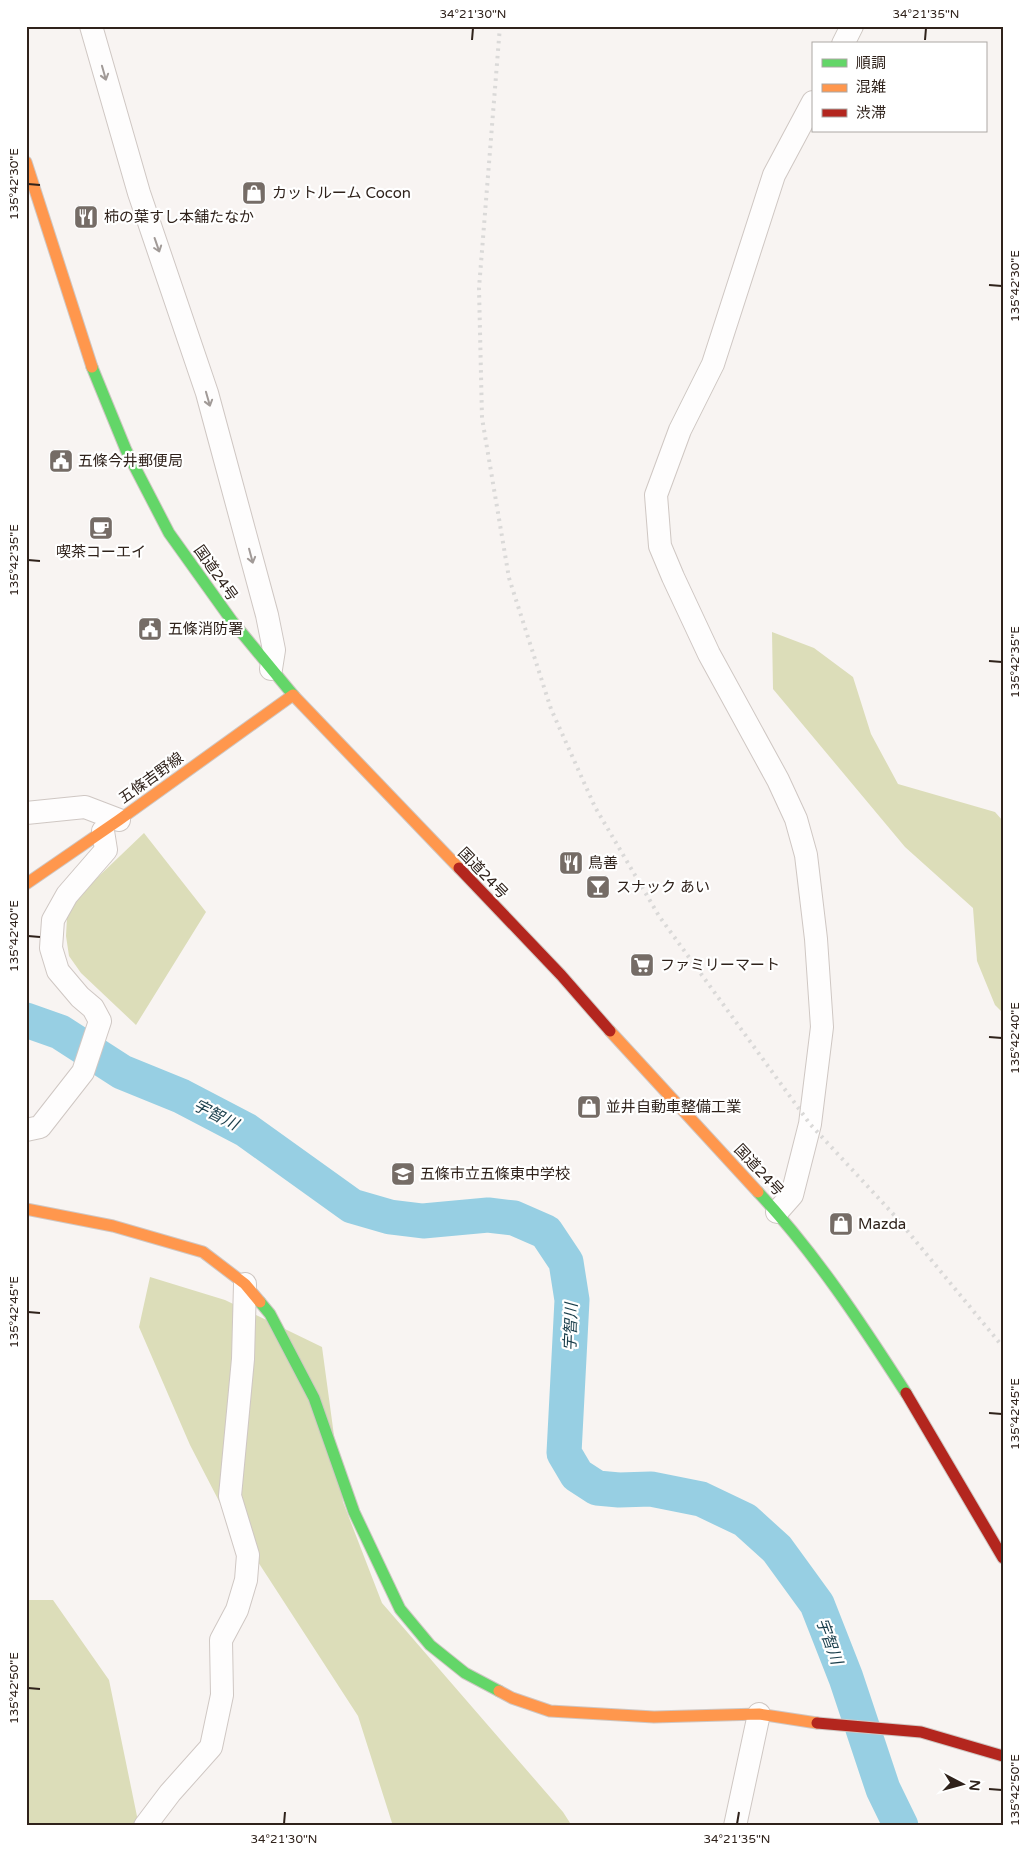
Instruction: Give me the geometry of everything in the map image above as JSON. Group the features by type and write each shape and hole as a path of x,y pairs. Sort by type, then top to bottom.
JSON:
{"main road":[{"name":"国道24号","path":"26,162 91,365 126,450 169,532 232,621 293,695 561,975 631,1055 777,1212 845,1299 882,1355 919,1412 1003,1558"},
{"name":"五條吉野線","path":"26,884 111,826 293,695"},
{"path":"26,1209 114,1226 203,1252 246,1284 270,1314 314,1398 354,1512 400,1609 430,1645 465,1673 512,1698 550,1711 654,1717 759,1714 800,1721 921,1732 1003,1756"}],"street":[{"path":"91,26 139,193 209,402 267,616 274,650 271,669"},
{"path":"844,42 852,26"},
{"path":"777,1212 792,1195 810,1124 822,1027 816,939 806,855 796,819 778,780 709,654 660,546 656,495 680,430 713,364 774,175 812,104"},
{"path":"26,813 85,807 111,826 106,850 67,895 53,920 51,948 58,970 80,997 93,1008 100,1021 83,1072 40,1127 26,1130"},
{"path":"145,1826 170,1793 212,1747 222,1695 221,1640 237,1610 246,1580 248,1554 230,1496 243,1359 246,1284"},
{"path":"735,1826 759,1714"}],"green space":[{"path":"772,632 814,648 853,677 871,734 898,784 995,812 1003,821 1003,1013 995,1005 977,961 973,908 905,847 773,689"},
{"path":"144,833 206,912 136,1025 81,973 69,956 66,936 67,917 75,899"},
{"path":"150,1277 225,1300 322,1347 343,1502 382,1603 563,1812 572,1826 393,1826 358,1716 221,1505 190,1445 139,1327"},
{"path":"26,1600 53,1600 109,1680 139,1826 26,1826"}],"waterway":[{"name":"宇智川","path":"26,1020 60,1032 122,1072 181,1096 246,1130 352,1206 390,1217 423,1221 488,1215 514,1218 546,1232 566,1262 572,1300 564,1453 577,1475 597,1488 619,1490 651,1489 701,1499 745,1520 777,1549 817,1604 846,1678 883,1789 901,1826"}],"railway":[{"path":"500,26 479,288 482,418 509,578 551,709 595,807 659,916 810,1124 895,1216 1003,1347"}],"traffic: fast":[{"path":"92,367 126,450 169,533 232,621 294,696"},
{"path":"758,1192 818,1264 906,1393"},
{"path":"260,1302 270,1314 314,1398 354,1512 400,1609 430,1645 465,1673 499,1691"}],"traffic: slow":[{"path":"26,162 92,367"},
{"path":"26,884 293,695"},
{"path":"294,696 459,868"},
{"path":"610,1031 758,1192"},
{"path":"26,1209 113,1226 203,1252 245,1284 260,1302"},
{"path":"499,1691 512,1698 550,1711 654,1717 759,1714 817,1723"}],"traffic: jam":[{"path":"459,868 561,975 610,1031"},
{"path":"906,1393 1003,1558"},
{"path":"817,1723 921,1732 1003,1756"}],"place":[{"name":"カットルーム Cocon","path":"254,193"},
{"name":"柿の葉すし本舗たなか","path":"86,217"},
{"name":"五條今井郵便局","path":"61,461"},
{"name":"喫茶コーエイ","path":"101,528"},
{"name":"五條消防署","path":"150,629"},
{"name":"鳥善","path":"571,863"},
{"name":"スナック あい","path":"598,887"},
{"name":"ファミリーマート","path":"642,965"},
{"name":"並井自動車整備工業","path":"589,1107"},
{"name":"五條市立五條東中学校","path":"403,1174"},
{"name":"Mazda","path":"841,1224"}]}
